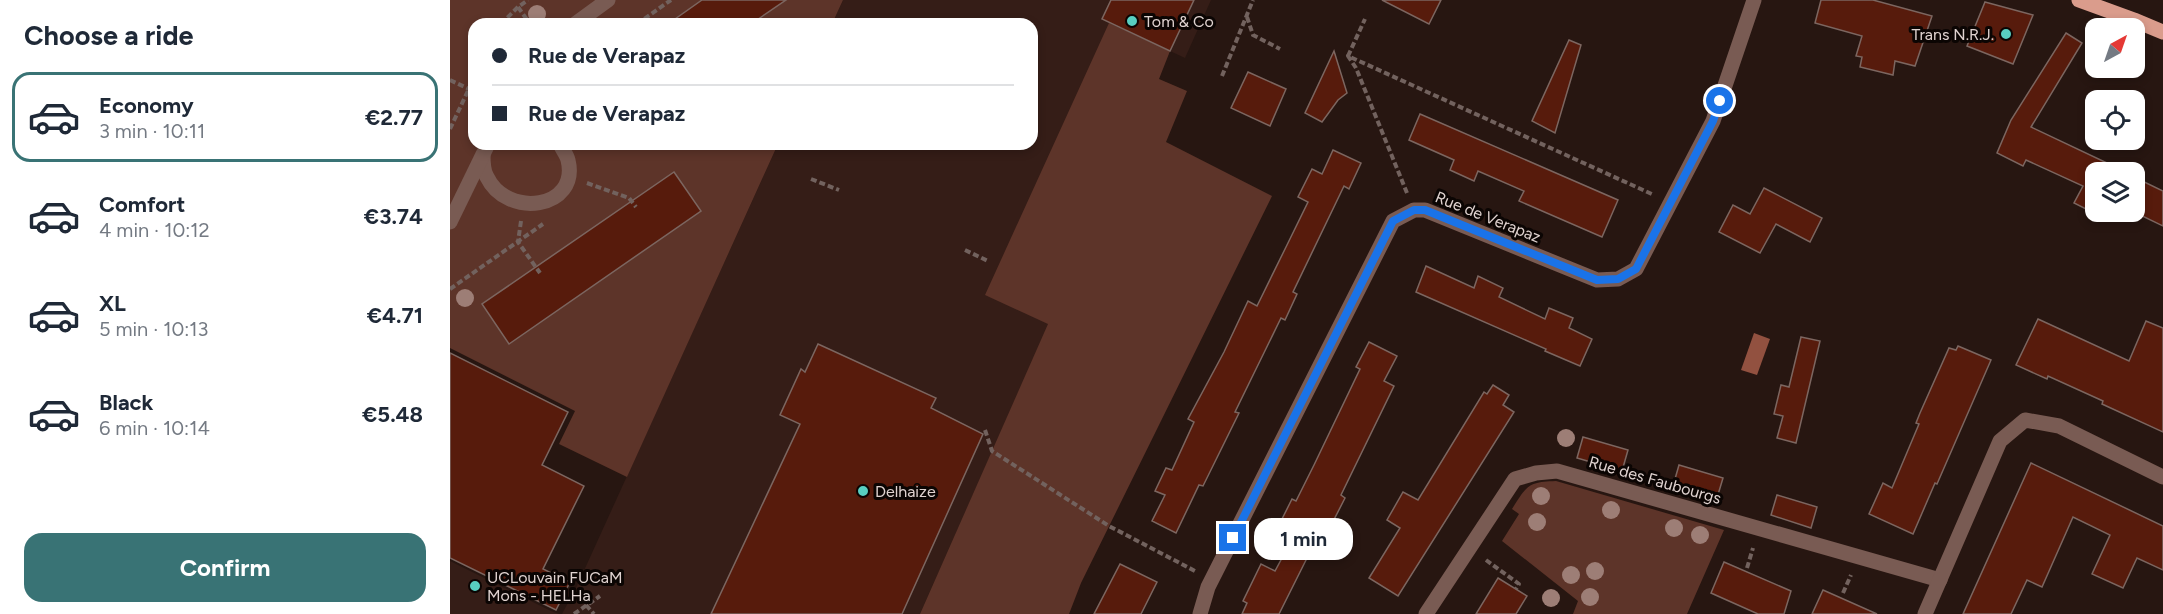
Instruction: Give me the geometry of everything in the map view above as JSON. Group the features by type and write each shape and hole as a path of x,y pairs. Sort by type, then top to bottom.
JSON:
{"main road":[{"path":"2079,0 2163,32"}],"street":[{"path":"582,18 608,0"},
{"name":"Rue de Verapaz","path":"1200,614 1212,580 1393,221 1414,210 1425,210 1597,280 1618,279 1636,269 1713,121 1754,0"},
{"path":"485,150 485,175 493,188 509,199 534,205 551,200 561,190 569,176 568,160 563,150"},
{"path":"450,222 485,150"},
{"path":"1925,614 2000,441 2025,420 2059,426 2163,477"},
{"name":"Rue des Faubourgs","path":"1426,614 1515,479 1536,473 1557,471 1940,580"}],"path":[{"path":"507,18 528,0"},
{"path":"646,18 671,0"},
{"path":"1222,76 1253,0"},
{"path":"518,7 526,18"},
{"path":"1247,16 1253,36 1280,49"},
{"path":"1348,57 1365,19"},
{"path":"1348,57 1671,203"},
{"path":"1348,57 1356,68 1414,210"},
{"path":"450,80 468,89"},
{"path":"450,129 468,91"},
{"path":"569,176 629,198 636,207"},
{"path":"811,179 839,190"},
{"path":"523,202 518,242 540,273"},
{"path":"965,250 988,261"},
{"path":"985,430 992,451 1109,526 1212,580"},
{"path":"1468,548 1519,584 1516,589"},
{"path":"574,614 600,597"},
{"path":"586,605 594,614"}],"shaded area":[{"path":"450,0 843,0 835,18 468,18 468,150 775,150 627,477 559,444 575,411 450,348"},
{"path":"843,0 1211,0 1185,58 1170,51 920,614 562,614 577,586 775,150 1038,150 1038,18 835,18"},
{"path":"1109,23 1170,51 1159,79 1187,91 1166,142 1272,196 1081,583 1069,614 920,614 1048,324 985,295"},
{"path":"1754,333 1770,339 1757,375 1741,370"},
{"path":"1556,481 1724,530 1687,614 1573,614 1578,601 1502,541 1519,514 1512,509 1525,490 1533,484"},
{"name":"UCLouvain FUCaM Mons - HELHa","path":"450,561 551,611 559,614 450,614"}],"building":[{"path":"702,0 786,0 760,18 676,18"},
{"path":"1111,0 1194,0 1170,51 1102,19"},
{"path":"1382,0 1441,0 1429,24"},
{"path":"1821,0 1873,0 1932,16 1915,66 1895,61 1893,75 1860,67 1862,57 1856,56 1862,36 1815,23"},
{"path":"1985,2 2033,15 2013,64 1967,46"},
{"path":"2066,33 2082,43 2031,127 2105,162 2085,162 2085,208 2074,203 2083,186 2026,160 2023,166 1997,153 2011,120"},
{"path":"1569,40 1581,45 1555,133 1532,121"},
{"path":"1334,51 1347,93 1338,100 1322,122 1305,113"},
{"path":"1248,72 1286,89 1270,126 1231,108"},
{"path":"1420,114 1618,200 1602,237 1519,201 1524,191 1478,171 1474,181 1450,170 1454,160 1409,140"},
{"path":"1333,150 1361,163 1349,189 1344,186 1293,292 1297,294 1285,320 1281,318 1235,412 1239,413 1203,486 1199,485 1176,533 1152,521 1165,495 1155,491 1166,468 1172,470 1194,422 1188,419 1248,301 1257,306 1308,202 1298,197 1312,169 1322,174"},
{"path":"674,172 701,211 509,344 482,304"},
{"path":"2145,182 2163,191 2163,226 2145,217"},
{"path":"1764,188 1822,218 1810,242 1776,224 1760,253 1719,232 1733,205 1750,214"},
{"path":"1426,266 1474,288 1478,276 1503,288 1499,297 1545,319 1549,308 1573,318 1569,328 1592,339 1580,366 1416,292"},
{"path":"2038,319 2129,361 2146,321 2163,328 2163,432 2102,404 2103,401 2048,376 2047,379 2016,365"},
{"path":"1801,337 1820,341 1796,443 1777,438 1783,416 1774,414 1781,385 1789,387"},
{"path":"1369,342 1397,356 1384,381 1394,386 1341,495 1345,498 1320,547 1304,537 1310,552 1279,614 1242,614 1247,603 1243,601 1261,564 1275,571 1296,532 1280,523 1292,499 1296,501 1314,465 1360,369 1356,367"},
{"name":"Delhaize","path":"818,344 936,398 931,408 983,434 902,614 711,614 800,424 780,415 801,369 805,372"},
{"path":"1958,346 1991,360 1913,534 1869,514 1883,483 1892,488 1919,424 1916,423 1920,413 1949,348 1956,350"},
{"path":"450,353 568,412 542,465 584,486 543,569 570,582 556,610 450,558"},
{"path":"1493,385 1509,395 1503,405 1514,412 1398,596 1369,578 1400,528 1387,520 1403,492 1418,500 1484,392 1487,394"},
{"path":"1583,437 1628,450 1622,471 1577,458"},
{"path":"2031,463 2163,526 2163,570 2137,558 2123,588 2092,574 2110,535 2073,517 2042,587 2027,580 2011,614 1963,614"},
{"path":"1679,465 1723,478 1717,498 1673,486"},
{"path":"1777,495 1817,507 1811,528 1771,515"},
{"path":"1724,562 1791,591 1784,614 1758,614 1711,593"},
{"path":"1120,564 1157,582 1141,614 1094,614"},
{"path":"1498,578 1527,596 1516,614 1476,614"},
{"path":"1823,590 1877,614 1812,614"}],"place":[{"name":"Tom & Co","path":"1132,21"},
{"name":"Trans N.R.J.","path":"2006,34"},
{"name":"Delhaize","path":"863,491"},
{"name":"UCLouvain FUCaM Mons - HELHa","path":"475,586"}],"route":[{"path":"1233,538 1393,221 1414,210 1425,210 1597,280 1618,279 1636,269 1713,121 1720,101"}]}
